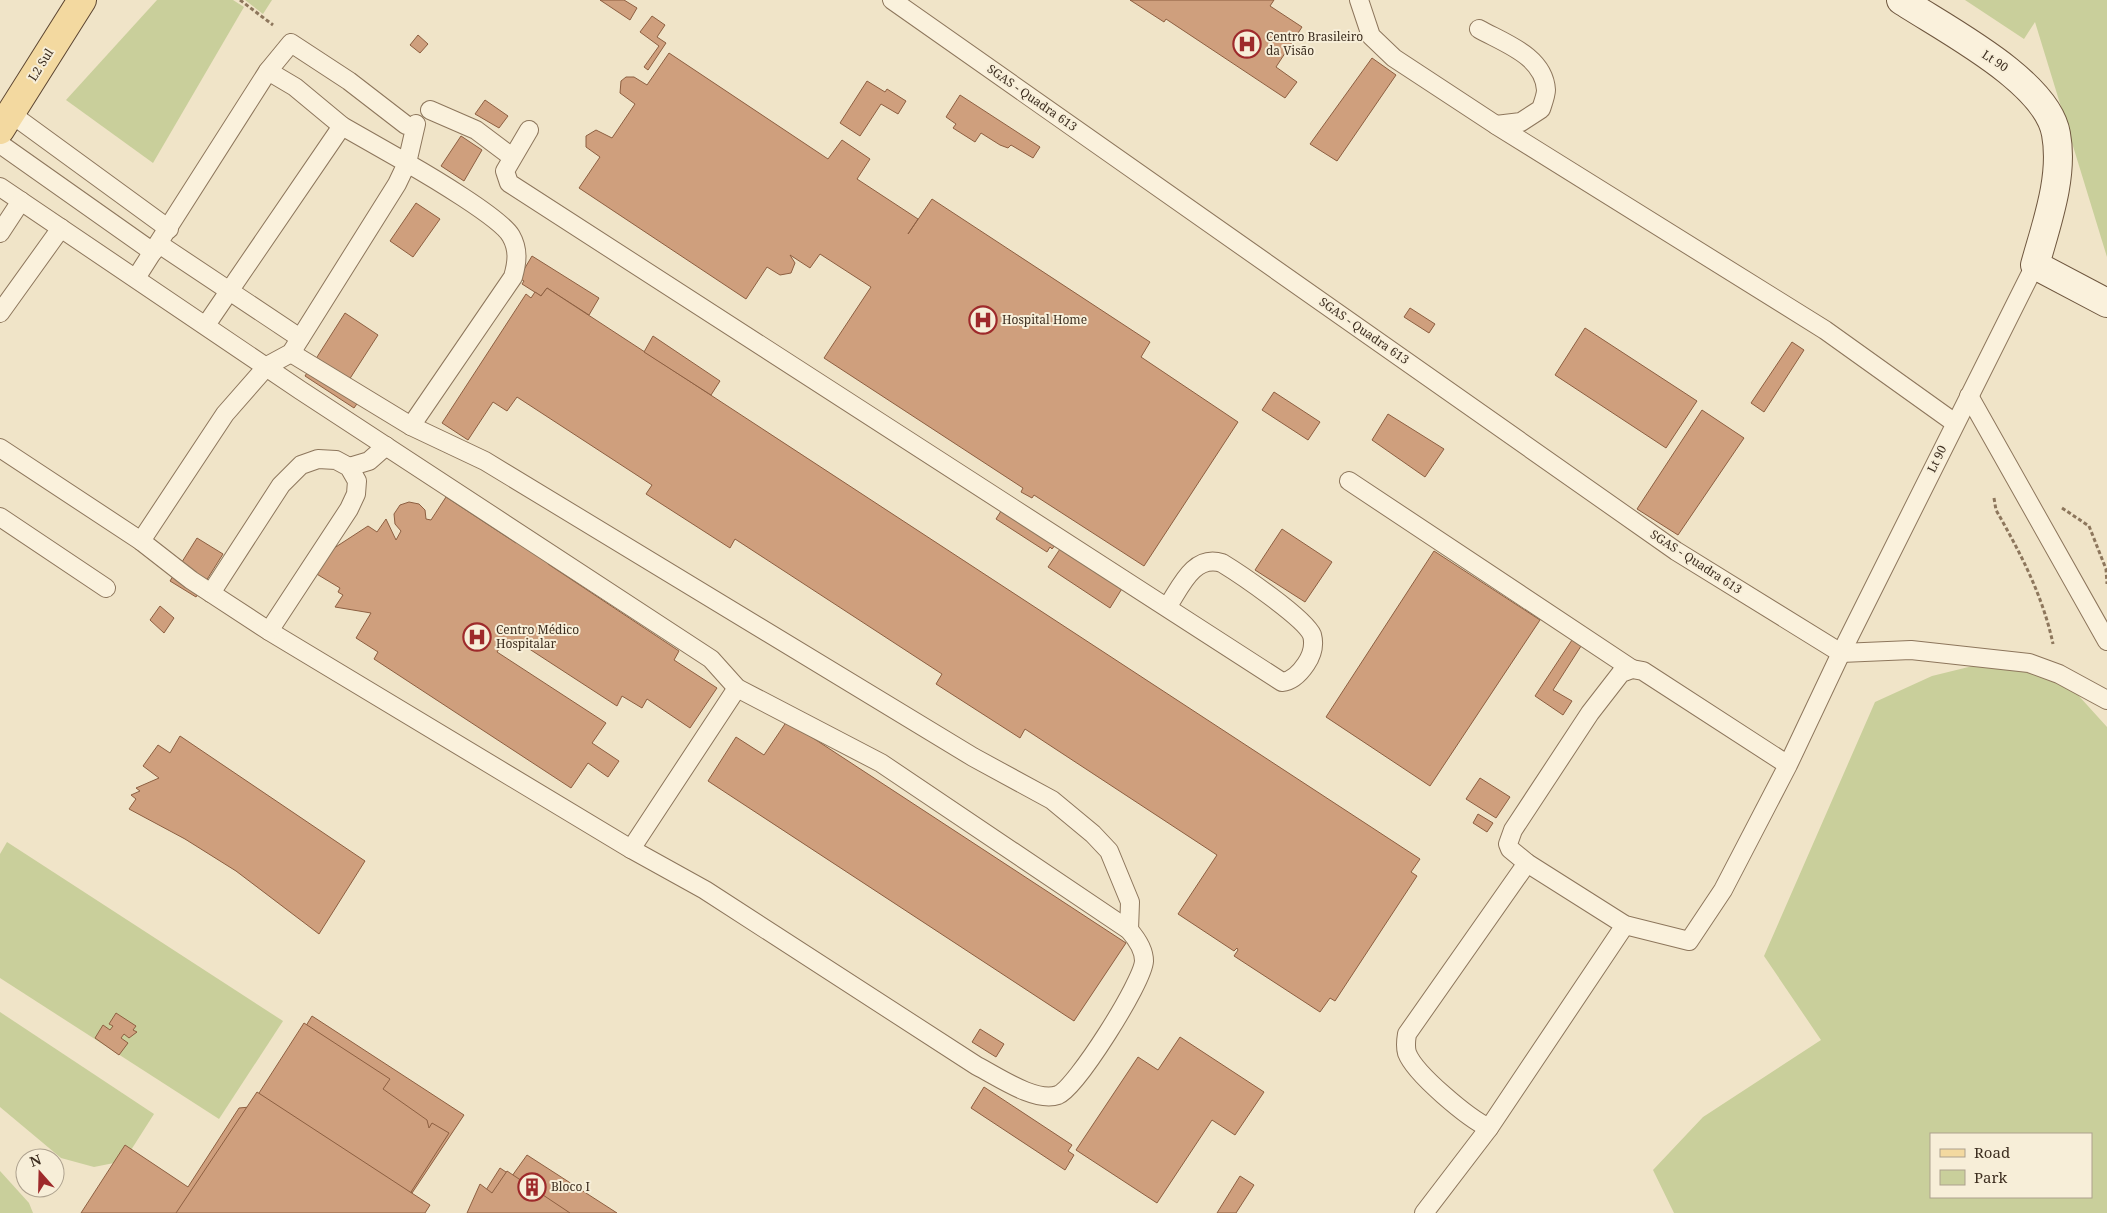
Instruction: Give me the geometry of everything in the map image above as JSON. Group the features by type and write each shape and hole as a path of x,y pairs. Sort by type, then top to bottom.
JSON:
{"main road":[{"name":"L2 Sul","path":"5,122 82,0"}],"street":[{"name":"Lt 90","path":"1901,0 2012,73 2046,107 2056,133 2056,175 2051,206 2035,266"},
{"path":"2035,266 2107,303"}],"lane":[{"name":"SGAS - Quadra 613","path":"892,0 1676,551 1841,653"},
{"path":"1359,0 1371,36 1394,58 1496,125 1825,330 1955,423"},
{"path":"1480,29 1528,56 1537,67 1546,90 1541,109 1521,122 1496,125"},
{"path":"136,278 268,71 291,43 411,125 407,163 397,184 291,353 267,366 225,414 141,541"},
{"path":"268,71 295,87 342,126 407,163 486,214 511,235 518,258 513,277 412,426"},
{"path":"430,110 476,130 512,157"},
{"path":"5,122 169,229"},
{"path":"206,325 227,291 342,126"},
{"path":"529,130 505,171 509,183 1168,606 1282,682 1294,678 1311,657 1314,647 1312,637 1304,622 1222,563 1211,560 1200,564 1190,572 1168,606"},
{"path":"0,144 156,248 300,338"},
{"path":"0,187 386,446 711,659 738,688 881,763 1130,930 1138,940 1144,961 1138,981 1090,1060 1069,1088 1058,1095 1041,1097 977,1066 705,890 631,849 269,631 191,580 141,541 0,448"},
{"path":"0,233 21,202"},
{"path":"0,313 61,228"},
{"name":"Lt 90","path":"1625,925 1689,941 1723,890 1788,766 1841,653 2035,266"},
{"path":"291,353 412,426 485,461 972,757 1052,800 1093,834 1109,851 1130,902 1130,930"},
{"path":"1969,396 2107,641"},
{"path":"349,467 368,461 386,446"},
{"path":"212,593 281,485 301,465 318,459 336,460 349,467 357,481 356,494 349,509 269,631"},
{"path":"1349,481 1632,669 1643,671 1788,766"},
{"path":"0,517 106,588"},
{"path":"1841,653 1911,650 2029,663 2059,674 2107,700"},
{"path":"1424,1213 1489,1128 1625,925 1527,863 1510,849 1509,838 1590,713 1621,673 1632,669"},
{"path":"631,849 738,688"},
{"path":"1489,1128 1475,1121 1430,1081 1412,1061 1405,1043 1407,1034 1527,863"}],"path":[{"path":"240,0 274,26"},
{"path":"1993,490 1996,510 2031,576 2049,624 2059,674"},
{"path":"2027,499 2049,502 2070,512 2089,526 2106,569 2107,587"}],"green space":[{"path":"157,0 233,0 244,7 153,163 66,100"},
{"path":"245,0 272,0 263,14"},
{"path":"1965,0 2107,0 2107,257 2035,22 2024,39"},
{"path":"1997,660 2059,674 2107,727 2107,1213 1674,1213 1653,1170 1703,1117 1821,1040 1764,956 1875,702 1932,676"},
{"path":"7,842 283,1021 219,1119 0,978 0,854"},
{"path":"0,1012 154,1114 124,1161 94,1167 65,1159 65,1148 49,1148 0,1107"},
{"path":"0,1171 15,1188 15,1198 24,1198 33,1213 0,1213"}],"building":[{"path":"600,0 624,0 637,8 630,20"},
{"name":"Centro Brasileiro da Visão","path":"1130,0 1274,0 1270,6 1302,27 1276,67 1297,82 1285,98 1166,19 1164,22"},
{"path":"652,16 665,25 657,37 666,43 648,70 644,67 659,46 640,32"},
{"path":"418,35 428,44 420,53 410,45"},
{"name":"Hospital Home","path":"669,53 828,159 842,140 870,159 857,179 918,219 908,234 932,199 1150,342 1141,357 1238,422 1144,566 1034,495 1032,498 1021,492 1023,488 824,358 871,287 820,254 810,268 790,255 795,263 791,273 780,275 767,267 746,299 579,188 600,157 586,147 586,136 596,130 612,138 635,104 620,93 621,81 626,77 634,77 647,85"},
{"path":"1372,58 1396,75 1337,161 1310,144"},
{"path":"867,81 885,92 887,89 906,101 898,114 881,104 860,136 840,123"},
{"path":"960,95 1040,147 1033,158 1011,145 1008,148 1000,145 981,133 975,142 953,128 956,124 946,117"},
{"path":"485,100 508,116 499,128 475,114"},
{"path":"461,136 482,150 464,181 441,166"},
{"path":"416,203 440,219 413,257 390,241"},
{"path":"532,256 599,298 589,315 547,288 541,296 522,284 524,281 519,278"},
{"path":"547,288 1420,859 1411,872 1417,876 1335,1001 1330,998 1320,1012 1234,956 1238,950 1237,948 1234,951 1178,914 1217,855 1025,729 1020,738 936,684 942,674 735,539 730,548 646,494 652,485 517,397 507,411 493,402 468,440 442,423 526,294 531,298 535,292 541,296"},
{"path":"1410,308 1435,324 1429,333 1404,317"},
{"path":"345,313 378,335 349,380 366,391 354,408 305,376"},
{"path":"1585,328 1697,401 1666,448 1555,375"},
{"path":"653,336 720,381 711,395 644,352"},
{"path":"1792,342 1804,350 1764,412 1751,403"},
{"path":"1274,392 1320,422 1308,440 1262,410"},
{"path":"1702,410 1744,438 1678,535 1637,509"},
{"path":"1388,414 1444,449 1425,477 1372,440"},
{"path":"446,497 516,543 521,535 553,556 548,564 679,651 674,660 717,688 690,728 647,699 642,708 622,696 617,706 514,639 510,645 504,641 497,652 606,723 592,743 619,761 608,777 588,763 571,788 374,659 378,652 356,638 371,613 335,607 343,595 338,592 340,588 305,567 368,526 377,532 386,519 396,540 401,531 395,524 394,514 400,505 409,502 419,504 425,510 426,519 431,520"},
{"path":"1003,508 1056,544 1052,549 1050,547 1047,552 996,519"},
{"path":"1282,529 1332,562 1305,602 1255,570"},
{"path":"197,538 223,554 196,597 170,581"},
{"path":"1062,546 1123,587 1110,608 1048,567"},
{"path":"1434,551 1540,620 1430,786 1326,717"},
{"path":"160,606 174,618 164,633 150,620"},
{"path":"1574,637 1583,643 1553,690 1572,701 1563,715 1535,696"},
{"path":"787,721 1126,943 1074,1021 708,781 736,737 764,755"},
{"path":"180,736 365,861 319,934 236,871 185,839 129,809 136,799 131,795 140,791 136,788 159,778 143,766 158,745 170,753"},
{"path":"1480,778 1510,797 1496,818 1466,799"},
{"path":"1478,814 1493,823 1487,832 1473,823"},
{"path":"116,1013 136,1026 133,1030 137,1032 129,1038 124,1034 121,1038 128,1043 119,1055 95,1038 103,1025 110,1030 113,1026 109,1024"},
{"path":"312,1016 464,1115 412,1193 263,1096"},
{"path":"304,1023 390,1079 383,1089 427,1120 429,1128 432,1123 449,1133 402,1206 411,1213 81,1213 125,1145 188,1187 239,1108 250,1107"},
{"path":"980,1029 1004,1044 996,1057 972,1042"},
{"path":"1180,1037 1264,1092 1235,1135 1212,1120 1157,1203 1076,1150 1138,1057 1158,1070"},
{"path":"984,1087 1072,1145 1068,1151 1074,1155 1065,1170 971,1108"},
{"path":"257,1092 430,1205 425,1213 176,1213"},
{"name":"Bloco I","path":"527,1155 617,1213 481,1213 487,1205 481,1198 500,1168 512,1176"},
{"path":"507,1171 570,1213 467,1213 480,1184 492,1193"},
{"path":"1240,1176 1254,1185 1236,1213 1217,1213"}],"place":[{"name":"Centro Brasileiro da Visão","path":"1247,44"},
{"name":"Hospital Home","path":"983,320"},
{"name":"Centro Médico Hospitalar","path":"477,637"},
{"name":"Bloco I","path":"532,1187"}]}
